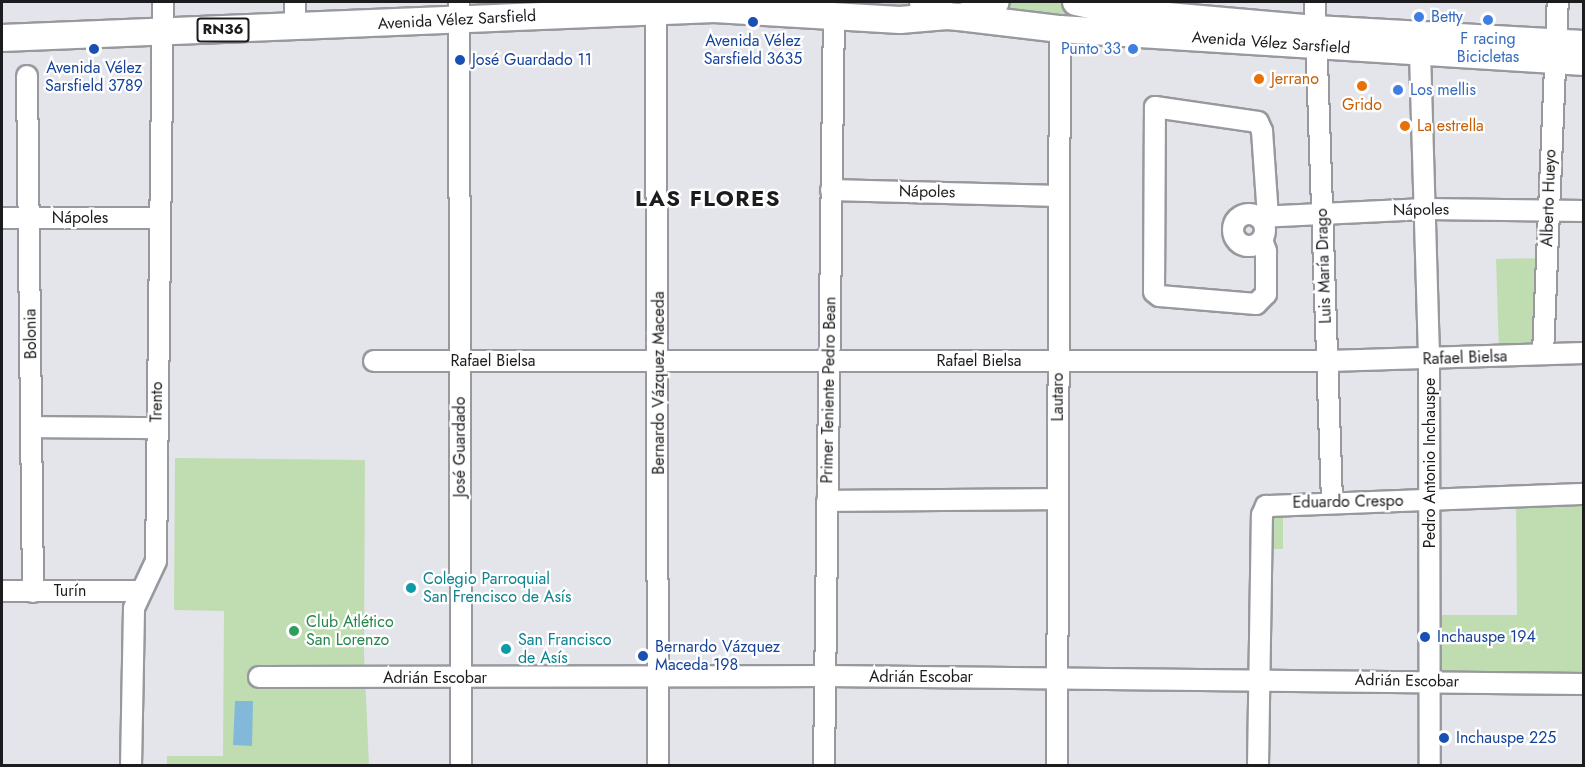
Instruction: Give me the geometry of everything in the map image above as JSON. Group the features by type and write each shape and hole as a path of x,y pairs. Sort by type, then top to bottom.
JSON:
{"main road":[{"name":"Avenida Vélez Sarsfield","path":"2,38 162,18 295,7 459,9 578,2"},
{"name":"RN36","path":"923,2 953,17 980,13 996,2"},
{"name":"Avenida Vélez Sarsfield","path":"1076,2 1122,12 1420,53 1555,51 1584,44"},
{"name":"Avenida Vélez Sarsfield","path":"2,25 459,9 656,6 753,9 900,20 953,17 1060,28 1315,38 1555,51 1584,62"}],"street":[{"name":"Luis María Drago","path":"1315,2 1332,502"},
{"name":"Alberto Hueyo","path":"1543,354 1558,2"},
{"name":"Bernardo Vázquez Maceda","path":"656,6 659,361 658,765"},
{"name":"José Guardado","path":"459,9 461,765"},
{"name":"Primer Teniente Pedro Bean","path":"824,765 834,14"},
{"name":"Trento","path":"131,765 132,629 139,591 152,573 156,561 162,18"},
{"name":"Lautaro","path":"1057,765 1060,28"},
{"name":"Pedro Antonio Inchauspe","path":"1420,53 1429,359 1430,765"},
{"name":"Bolonia","path":"27,76 33,427 33,592"},
{"path":"1155,107 1258,122 1262,131 1266,231 1262,240 1266,250 1266,294 1256,304 1160,296 1154,292 1155,107"},
{"name":"Nápoles","path":"831,190 1059,196"},
{"name":"Nápoles","path":"1262,240 1253,246 1243,245 1233,233 1239,218 1249,214 1264,216 1425,209 1584,211"},
{"name":"Nápoles","path":"2,219 159,218"},
{"name":"Rafael Bielsa","path":"374,361 1328,361 1584,352"},
{"path":"33,427 157,428"},
{"name":"Eduardo Crespo","path":"1259,680 1262,515 1272,503 1584,494"},
{"path":"827,501 1058,499"},
{"name":"Turín","path":"2,591 139,591"},
{"name":"Adrián Escobar","path":"259,677 825,676 1584,684"},
{"path":"1258,765 1259,680"}],"green space":[{"path":"767,2 911,2 918,12"},
{"path":"1007,2 1059,2 1077,11 1308,33 991,15"},
{"path":"1541,258 1543,354 1499,354 1496,259"},
{"name":"Club Atlético San Lorenzo","path":"175,458 365,460 364,652 369,765 167,766 167,756 223,756 224,611 174,610"},
{"path":"1516,498 1583,498 1583,672 1437,671 1436,615 1517,615"},
{"path":"1265,514 1283,514 1283,549 1265,549"}],"water":[{"path":"235,701 253,701 252,746 233,745"}],"place":[{"name":"Betty","path":"1419,17"},
{"name":"F racing Bicicletas","path":"1488,20"},
{"name":"Avenida Vélez Sarsfield 3635","path":"753,22"},
{"name":"Avenida Vélez Sarsfield 3789","path":"94,49"},
{"name":"Punto 33","path":"1133,49"},
{"name":"José Guardado 11","path":"460,60"},
{"name":"Jerrano","path":"1259,79"},
{"name":"Grido","path":"1362,86"},
{"name":"Los mellis","path":"1398,90"},
{"name":"La estrella","path":"1405,126"},
{"name":"Colegio Parroquial San Frencisco de Asís","path":"411,588"},
{"name":"Club Atlético San Lorenzo","path":"294,631"},
{"name":"Inchauspe 194","path":"1425,637"},
{"name":"San Francisco de Asís","path":"506,649"},
{"name":"Bernardo Vázquez Maceda 198","path":"643,656"},
{"name":"Inchauspe 225","path":"1444,738"}],"district":[{"name":"LAS FLORES","path":"708,199"}]}
